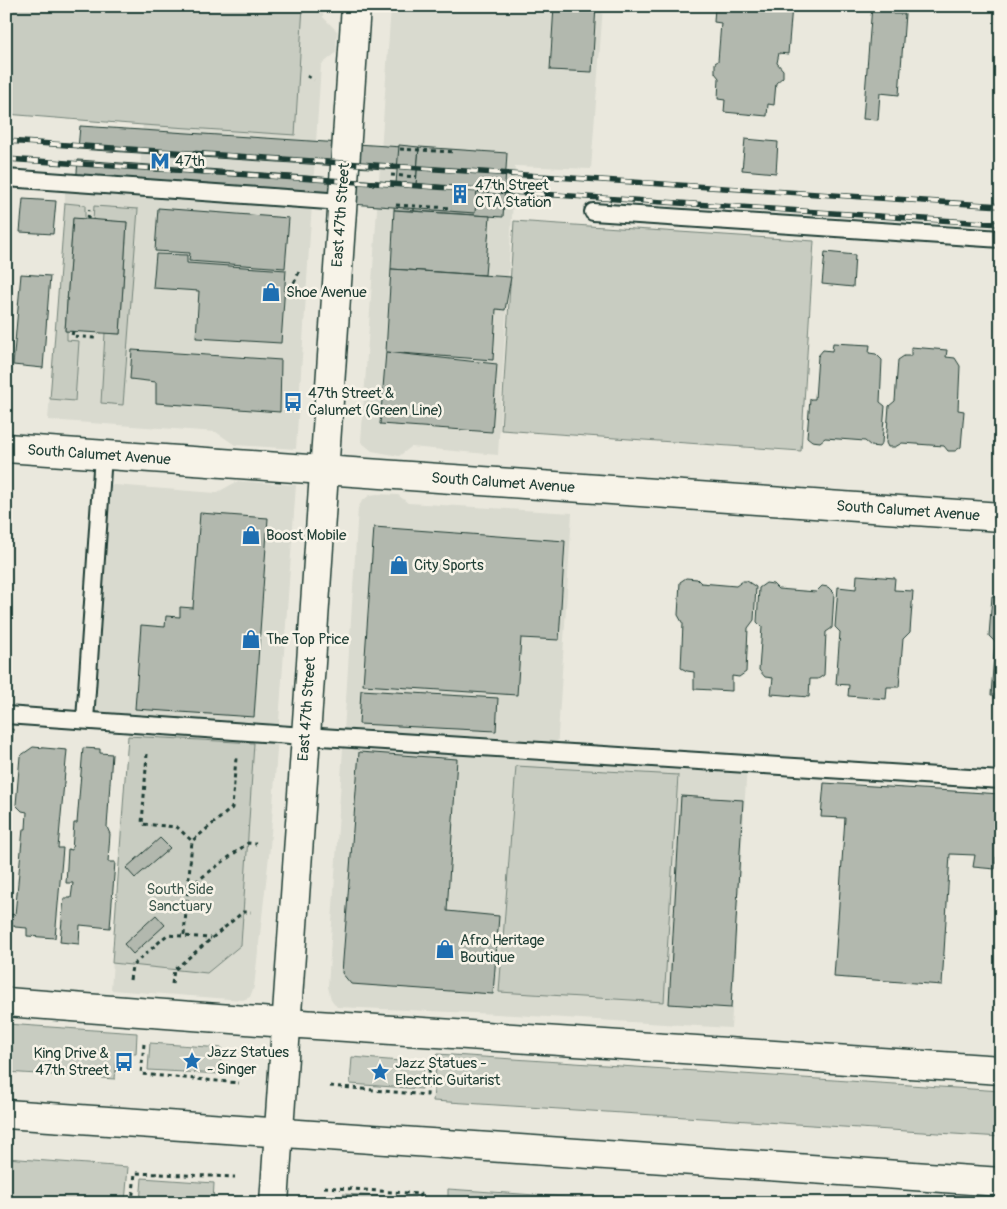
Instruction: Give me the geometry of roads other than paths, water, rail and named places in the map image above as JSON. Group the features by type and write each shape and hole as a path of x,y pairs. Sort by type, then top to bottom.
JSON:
{"street":[{"name":"East 47th Street","path":"274,1203 356,6"},
{"name":"South Calumet Avenue","path":"6,448 1001,517"},
{"path":"6,1002 1001,1070"},
{"path":"6,1114 1001,1182"}],"lane":[{"path":"6,178 342,202"},
{"path":"593,212 1001,239"},
{"path":"85,720 103,455"},
{"path":"6,714 305,736 1001,780"}],"railway":[{"path":"6,141 1001,206"},
{"path":"6,159 1001,224"}],"place":[{"name":"47th","path":"160,161"},
{"name":"47th Street CTA Station","path":"460,194"},
{"name":"Shoe Avenue","path":"271,292"},
{"name":"47th Street & Calumet (Green Line)","path":"293,402"},
{"name":"Boost Mobile","path":"251,535"},
{"name":"City Sports","path":"399,565"},
{"name":"The Top Price","path":"251,639"},
{"name":"Afro Heritage Boutique","path":"445,949"},
{"name":"Jazz Statues - Singer","path":"192,1061"},
{"name":"King Drive & 47th Street","path":"124,1062"},
{"name":"Jazz Statues - Electric Guitarist","path":"380,1072"}],"park label":[{"name":"South Side Sanctuary","path":"180,898"}]}
